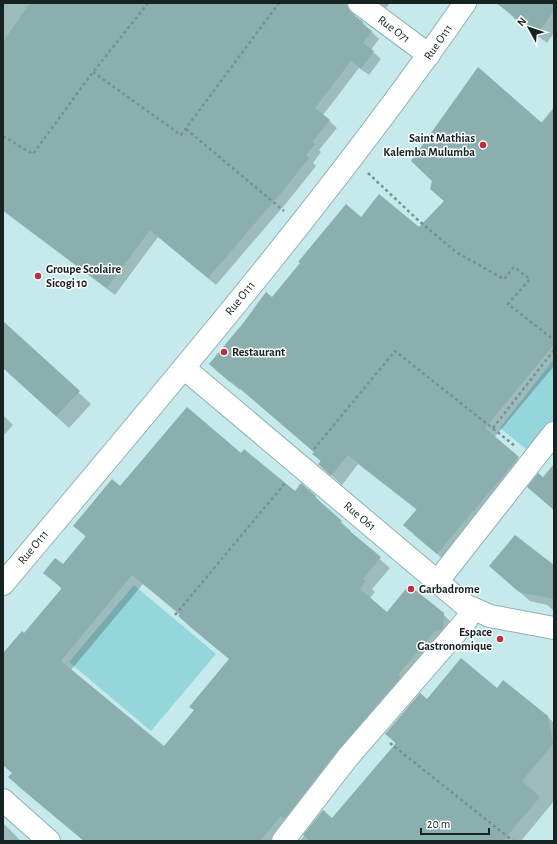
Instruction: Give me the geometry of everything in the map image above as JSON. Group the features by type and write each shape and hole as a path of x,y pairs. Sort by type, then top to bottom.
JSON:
{"street":[{"name":"Rue O71","path":"359,3 429,55"},
{"name":"Rue O111","path":"3,584 184,368 300,224 352,158 429,55 465,3"},
{"name":"Rue O61","path":"184,368 465,604 490,616 554,628"},
{"path":"437,582 554,433"},
{"path":"283,841 348,757 465,622 473,609"},
{"path":"3,800 49,841"}],"path":[{"path":"3,136 33,154 93,72 148,3"},
{"path":"93,72 181,135 279,3"},
{"path":"186,129 300,224"},
{"path":"352,158 419,221 456,252 504,279 514,267 530,279 508,304 554,340"},
{"path":"493,428 554,350"},
{"path":"175,615 395,351 493,428 532,461"},
{"path":"373,729 513,841"}],"shaded area":[{"path":"554,359 554,425 531,453 500,428"},
{"path":"134,585 216,654 151,731 69,662"}],"building":[{"path":"30,3 346,3 351,13 372,31 363,43 374,51 361,69 351,61 315,108 330,120 312,142 315,144 306,155 309,158 208,278 150,230 107,288 3,210 3,42"},
{"path":"496,3 554,3 554,11 537,34"},
{"path":"478,67 542,123 554,109 554,345 485,428 519,457 437,554 403,525 417,509 348,455 331,476 318,464 321,461 312,454 314,452 209,364 244,322 266,292 272,297 300,263 298,262 346,204 361,217 379,194 419,227 444,201 430,189 432,181 411,161"},
{"path":"3,321 80,391 56,416 3,368"},
{"path":"187,407 241,453 244,449 295,491 301,483 342,521 340,523 381,557 363,579 366,581 360,589 387,612 409,585 444,613 443,628 435,631 398,675 401,677 339,749 284,819 281,816 260,841 84,841 8,777 12,773 3,765 3,653 22,631 24,633 62,588 43,573 55,558 63,564 86,536 73,526 112,479 120,486","holes":["132,575 180,614 178,616 229,659 189,707 194,710 164,746 61,661"]},
{"path":"554,464 554,510 527,487 538,473 543,477"},
{"path":"515,535 554,565 554,599 519,592 489,566"},
{"path":"461,658 497,688 503,680 548,716 553,744 522,781 540,797 503,841 310,841 303,835 323,810 332,818 396,743 385,734 420,693 427,699"}],"place":[{"name":"Saint Mathias Kalemba Mulumba","path":"483,145"},
{"name":"Groupe Scolaire Sicogi 10","path":"38,276"},
{"name":"Restaurant","path":"224,352"},
{"name":"Garbadrome","path":"411,589"},
{"name":"Espace Gastronomique","path":"500,639"}]}
